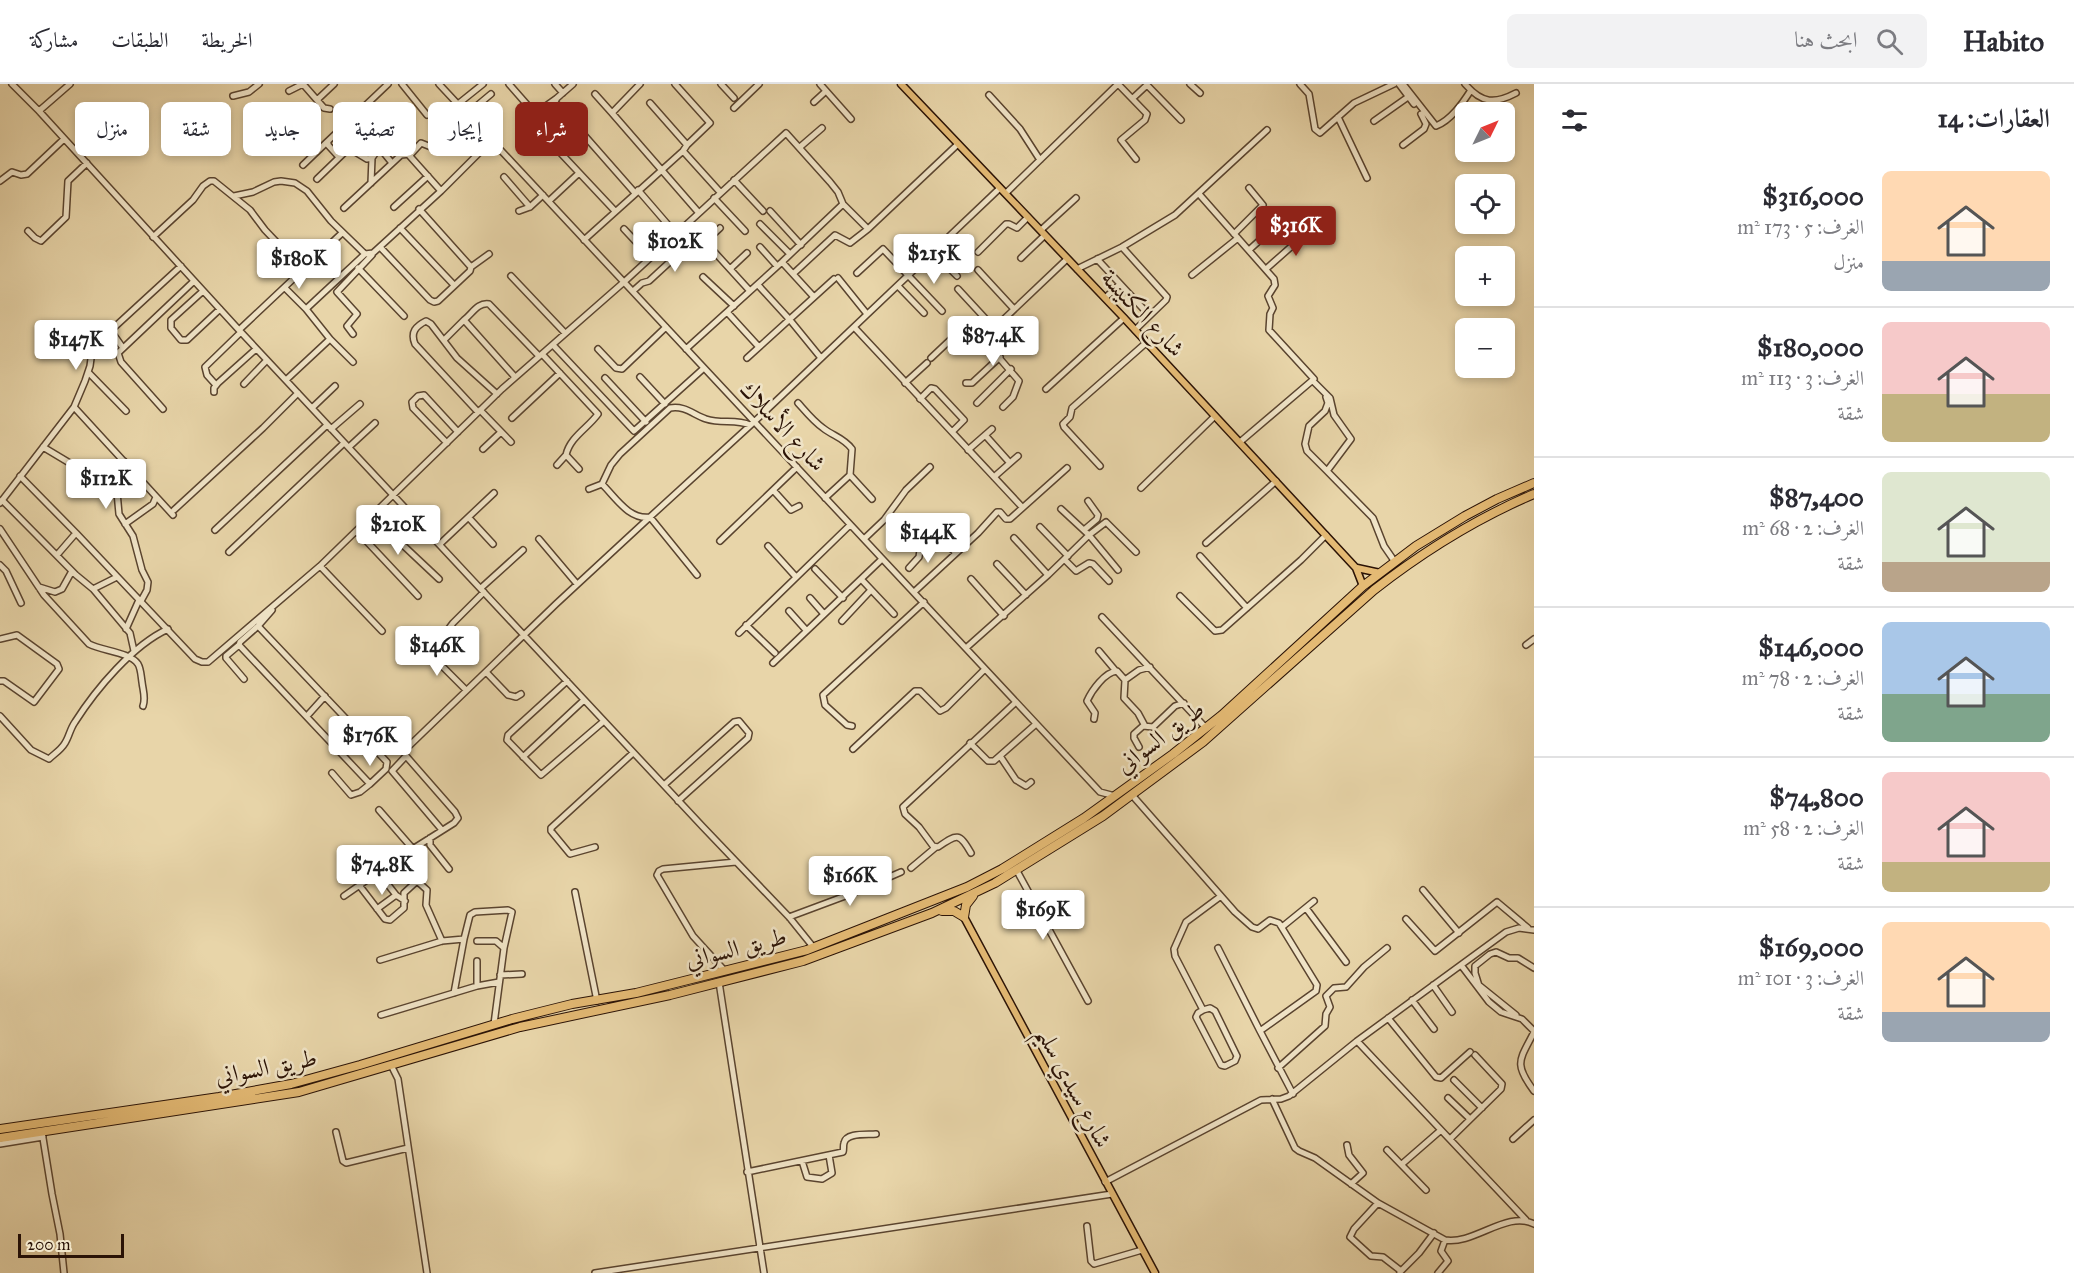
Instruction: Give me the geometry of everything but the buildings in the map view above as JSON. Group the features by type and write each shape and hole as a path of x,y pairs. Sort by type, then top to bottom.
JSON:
{"highway":[{"name":"طريق السواني","path":"0,1129 219,1097 291,1084 494,1024 814,948 983,880 1115,796 1173,754 1206,728 1363,586 1425,540 1497,499 1534,483"},
{"name":"طريق السواني","path":"0,1138 42,1134 298,1092 520,1027 620,1006 790,964 932,913 1017,871 1084,829 1203,742 1357,604 1398,571 1466,526 1534,494"},
{"path":"932,913 949,910 964,917 966,905 976,893"},
{"path":"789,954 790,964"},
{"path":"770,969 774,964 771,958"}],"main road":[{"name":"شارع الكنيسة","path":"901,84 1147,342 1326,535 1356,568 1363,586"},
{"path":"1356,568 1380,573"},
{"name":"شارع سيدي سليم","path":"964,917 1155,1273"}],"street":[{"path":"12,84 256,349 789,917 814,948"},
{"path":"39,111 70,84"},
{"path":"233,96 249,92 259,84"},
{"path":"289,91 303,84 324,108 330,109"},
{"path":"317,100 334,84"},
{"path":"369,102 388,84"},
{"path":"402,84 427,115"},
{"name":"شارع الأسلاك","path":"439,84 456,102"},
{"path":"460,102 483,84"},
{"path":"509,84 530,108 536,111 573,84"},
{"path":"555,84 563,93"},
{"path":"612,113 640,84"},
{"path":"584,240 683,151 710,123 675,84"},
{"path":"721,84 734,99"},
{"path":"734,108 759,84"},
{"path":"820,84 850,119"},
{"path":"1006,194 1118,84 1147,114 1147,117 1121,140 1136,159"},
{"path":"1190,84 1200,93"},
{"path":"1300,84 1310,97 1314,123 1317,132 1320,133 1354,103 1396,84 1425,119 1426,124 1424,129 1403,146"},
{"path":"1403,84 1436,126 1443,123 1458,108 1471,90"},
{"path":"1466,84 1487,101 1504,99 1516,93"},
{"path":"1133,98 1147,85 1181,120"},
{"path":"814,102 826,91"},
{"path":"479,102 491,94"},
{"path":"595,94 699,213"},
{"path":"989,95 1020,129 1040,160"},
{"path":"1374,121 1408,97"},
{"path":"556,98 555,102 676,234"},
{"path":"650,102 687,145"},
{"path":"1338,117 1367,178"},
{"path":"800,147 822,128"},
{"path":"1077,270 1122,247 1175,215 1267,130"},
{"path":"20,476 195,659 208,662 320,566 515,377 624,282 783,134 786,133 800,147 838,192 843,204 868,229"},
{"path":"303,165 333,136"},
{"path":"0,181 12,172 27,174 64,139"},
{"path":"317,179 339,157 328,145 328,141"},
{"path":"793,274 835,235 850,243 868,229 958,144"},
{"path":"683,151 720,192"},
{"name":"شارع الأسلاك","path":"503,152 704,368 752,424 924,602 1100,792"},
{"path":"359,156 364,159 372,158 371,183"},
{"path":"386,156 392,163"},
{"path":"345,208 400,156"},
{"path":"409,156 441,191"},
{"path":"353,334 347,326 357,314 337,292 380,246 476,156"},
{"path":"563,156 615,211"},
{"path":"28,231 41,241 63,220 67,214 68,181 87,163"},
{"path":"549,201 579,173"},
{"path":"394,207 428,176"},
{"path":"504,177 530,207"},
{"path":"734,180 763,211"},
{"path":"153,237 193,200 200,189 210,181 214,181 250,210 265,230 303,270"},
{"path":"234,196 253,192 274,182 295,183 307,191 331,221 364,254"},
{"path":"344,896 454,823 458,818 406,756 405,750 577,584 752,424 1000,188"},
{"path":"1192,275 1236,236 1263,205 1249,189"},
{"path":"1199,194 1266,269 1275,283 1268,296 1273,308 1270,314 1269,330 1314,377 1314,381 1330,398 1334,415 1351,439 1327,471"},
{"path":"519,211 530,207 543,195"},
{"path":"714,198 745,231"},
{"path":"1021,258 1076,198"},
{"path":"686,349 758,285 843,204"},
{"path":"419,209 471,267"},
{"path":"770,211 801,245"},
{"path":"978,252 1006,224 1017,228 1028,217"},
{"path":"1249,250 1282,220"},
{"path":"688,223 750,291"},
{"path":"760,224 790,254"},
{"path":"400,228 454,285"},
{"path":"705,242 720,228"},
{"path":"624,229 650,257"},
{"path":"1266,269 1310,230"},
{"path":"256,349 215,389 207,375 206,367 342,232"},
{"path":"633,291 642,283 649,281 699,235"},
{"path":"380,246 434,302 438,301 470,271 471,267 489,254"},
{"path":"760,247 793,274 814,297"},
{"path":"1122,247 1167,297 1135,330"},
{"path":"857,273 883,249 942,311"},
{"path":"933,252 957,276"},
{"path":"306,309 364,254 373,253"},
{"path":"729,269 747,253"},
{"path":"983,339 1067,259"},
{"path":"1096,259 1149,315"},
{"path":"143,706 145,700 139,667 132,653 129,633 93,589 1,501 74,407 88,372 95,345 181,266"},
{"path":"358,268 404,316"},
{"path":"978,270 1014,309"},
{"path":"511,276 565,333"},
{"path":"703,277 734,306"},
{"path":"747,358 836,279 867,314"},
{"path":"163,409 121,362 118,353 194,281"},
{"path":"1105,298 1120,284"},
{"path":"758,285 821,358"},
{"path":"898,286 924,313"},
{"path":"285,288 353,362"},
{"path":"958,289 994,328"},
{"path":"203,291 171,320 171,328 177,336 181,340 187,339 220,309"},
{"path":"444,340 479,306 489,304 560,373 598,414 569,445 566,455 557,465"},
{"path":"727,312 759,347"},
{"path":"1046,390 1124,318"},
{"path":"464,320 515,377"},
{"path":"1003,320 1020,339"},
{"path":"497,394 457,358 426,321 413,331 412,337 415,344 511,442"},
{"path":"905,383 966,325 970,325 1011,369 1019,381 1013,397 1003,408"},
{"path":"597,349 616,368 622,369 666,327"},
{"path":"854,327 1022,507"},
{"path":"111,331 123,348"},
{"path":"286,380 330,339"},
{"path":"1100,466 1063,424 1070,417 1072,408 1147,342"},
{"path":"553,345 634,431 704,368"},
{"path":"966,382 972,383 1000,357"},
{"path":"243,384 267,360"},
{"path":"976,403 1011,369"},
{"path":"88,372 126,411"},
{"path":"512,418 560,373"},
{"path":"640,377 665,404"},
{"path":"605,378 646,422"},
{"path":"1240,442 1314,381"},
{"path":"312,408 335,386"},
{"path":"920,399 931,388 935,389 960,414 964,420 952,432"},
{"path":"74,407 156,497 173,512 298,393"},
{"path":"1325,393 1327,407 1309,426 1305,444 1307,451 1373,518 1384,546 1395,562"},
{"path":"447,443 413,408 412,402 418,396 424,395 458,432"},
{"path":"798,403 817,423 852,449 850,475 825,498"},
{"path":"215,530 329,427 360,405"},
{"path":"589,489 602,484 611,465 620,454 670,408 679,407 719,422 752,424"},
{"path":"1141,488 1215,416"},
{"path":"229,552 346,445 375,423"},
{"path":"968,450 992,429"},
{"path":"483,449 501,432"},
{"path":"985,435 1010,463"},
{"path":"43,447 109,483 117,492 119,514 133,536 143,574 148,582 147,590 126,629"},
{"path":"566,455 579,469"},
{"path":"994,477 1018,456"},
{"path":"102,481 124,461"},
{"path":"720,541 796,467"},
{"path":"864,539 884,520 906,490 930,468"},
{"path":"914,592 997,512 1000,512 1006,519 1010,519 1067,468"},
{"path":"850,475 872,499"},
{"path":"1206,543 1276,481"},
{"path":"602,484 631,514 641,519 650,517"},
{"path":"773,490 791,510 800,506"},
{"path":"440,544 494,493"},
{"path":"125,524 153,504 156,497"},
{"path":"966,648 1066,558 1087,533 1098,515 1088,501"},
{"path":"1061,509 1087,533 1118,570"},
{"path":"372,516 439,579"},
{"path":"650,517 697,575"},
{"path":"469,518 493,544"},
{"path":"1087,533 1107,522 1136,552"},
{"path":"738,633 850,525"},
{"path":"1040,527 1076,571 1089,563 1093,564 1108,581"},
{"path":"0,529 39,587 89,644 98,648 132,653"},
{"path":"357,531 418,596"},
{"path":"57,555 76,533"},
{"path":"1180,596 1218,632 1326,535"},
{"path":"909,568 918,560 921,543 931,537 939,537 956,553"},
{"path":"539,538 577,584"},
{"path":"1014,538 1048,575"},
{"path":"768,546 796,577"},
{"path":"466,690 443,667 432,651 482,590 522,550"},
{"path":"1200,556 1247,608"},
{"path":"773,663 882,559"},
{"path":"997,564 1026,595"},
{"path":"0,565 6,571 5,578 21,603"},
{"path":"320,566 382,631"},
{"path":"815,569 843,598"},
{"path":"39,587 55,592 62,589 72,571"},
{"path":"93,589 117,577"},
{"path":"861,579 894,614"},
{"path":"970,579 1004,616"},
{"path":"842,621 871,590"},
{"path":"810,598 824,614"},
{"path":"852,726 847,726 825,705 823,695 924,602"},
{"path":"244,679 226,656 258,626 277,603"},
{"path":"789,611 806,630"},
{"path":"1102,617 1206,728"},
{"path":"746,625 775,653"},
{"path":"258,626 387,762 386,769 370,784 360,792 351,795 332,773"},
{"path":"0,716 31,750 49,759 62,747 75,722 105,682 132,653 152,636 168,629"},
{"path":"0,639 17,635 57,664 59,669 34,702 4,681 0,681"},
{"path":"1526,645 1534,639"},
{"path":"239,645 370,784"},
{"path":"1099,651 1125,680"},
{"path":"1145,726 1138,713 1124,698 1123,690 1125,680 1136,671 1150,668"},
{"path":"853,749 915,691 920,692 939,711 942,711 985,669"},
{"path":"1094,719 1095,713 1087,704 1089,696 1092,690 1115,670"},
{"path":"486,672 508,695 516,697 521,694"},
{"path":"567,681 507,737 507,740 540,775 543,775 604,721"},
{"path":"307,716 325,696"},
{"path":"523,757 584,700"},
{"path":"936,847 931,844 915,821 905,814 903,807 1016,702"},
{"path":"1139,747 1133,736 1145,726 1153,727 1175,706 1184,703"},
{"path":"663,785 734,722 739,721 745,727 749,733 748,738 678,801"},
{"path":"970,743 988,761 994,761 1036,724"},
{"path":"595,847 570,854 551,828 633,753"},
{"path":"406,756 392,772 442,830"},
{"path":"1000,756 1020,784 1026,786 1032,782"},
{"path":"1100,792 1115,796"},
{"path":"1100,792 1101,805"},
{"path":"1132,795 1221,896 1252,927 1258,929 1273,920 1282,927 1317,985 1318,989 1260,1031"},
{"path":"379,810 413,849"},
{"path":"910,868 952,837 957,836 963,840 972,853"},
{"path":"430,838 430,845 449,869"},
{"path":"400,857 427,890 426,904 442,941"},
{"path":"724,970 693,936 657,875 663,869 736,862"},
{"path":"1017,871 1088,1001"},
{"path":"378,872 396,895 405,901"},
{"path":"789,917 848,896 901,872"},
{"path":"359,885 387,921 403,911 404,893 417,880"},
{"path":"1423,890 1459,933"},
{"path":"575,892 597,1001"},
{"path":"377,909 396,895"},
{"path":"1203,1010 1175,956 1174,949 1186,922 1221,896"},
{"path":"1282,927 1314,901"},
{"path":"1406,919 1435,951 1497,902 1532,930"},
{"path":"1306,908 1346,962"},
{"path":"454,993 470,915 475,912 508,910 512,912 504,948 494,1024"},
{"path":"1106,1182 1261,1100 1281,1099 1293,1094 1357,1041 1513,928 1532,930"},
{"path":"380,960 442,941 464,939"},
{"path":"477,941 495,941 504,948"},
{"path":"1218,948 1293,1094"},
{"path":"1278,1068 1325,1026 1326,1014 1330,1007 1326,996 1334,988 1342,989 1350,984 1364,967 1387,948"},
{"path":"1480,988 1475,966 1490,954 1496,952 1509,958 1518,958 1534,968"},
{"path":"477,961 477,986"},
{"path":"1461,965 1489,1002 1501,1011 1517,1016 1534,1032 1523,1051 1520,1068 1534,1091"},
{"path":"500,975 522,974"},
{"path":"381,1015 477,986 499,982"},
{"path":"719,982 764,1273"},
{"path":"1433,985 1452,1012"},
{"path":"1412,1000 1434,1029"},
{"path":"1210,1008 1215,1011 1237,1056 1235,1061 1225,1066 1221,1065 1196,1017 1203,1010 1210,1008"},
{"path":"1388,1018 1436,1077 1441,1078 1472,1053 1502,1086 1450,1139"},
{"path":"1357,1041 1526,1220 1534,1224"},
{"path":"391,1065 398,1078 427,1273"},
{"path":"1454,1080 1482,1108"},
{"path":"1448,1098 1470,1119"},
{"path":"1272,1099 1295,1148 1315,1158 1378,1203 1445,1240 1457,1242 1515,1221 1526,1220"},
{"path":"1513,1138 1534,1120"},
{"path":"1402,1164 1441,1130"},
{"path":"336,1132 343,1161 346,1163 408,1148"},
{"path":"0,1144 42,1134 60,1234 64,1273"},
{"path":"747,1172 843,1152 844,1142 848,1137 876,1134"},
{"path":"1347,1145 1349,1155 1363,1173 1351,1184"},
{"path":"1387,1150 1426,1190"},
{"path":"802,1161 807,1177 822,1179 832,1173 829,1155"},
{"path":"595,1273 1112,1194"},
{"path":"1378,1203 1354,1229 1350,1237 1371,1256 1383,1257 1400,1272 1419,1253 1434,1233"},
{"path":"1086,1226 1091,1261 1094,1264 1142,1250"},
{"path":"1438,1273 1448,1261 1441,1251 1445,1240"}]}
